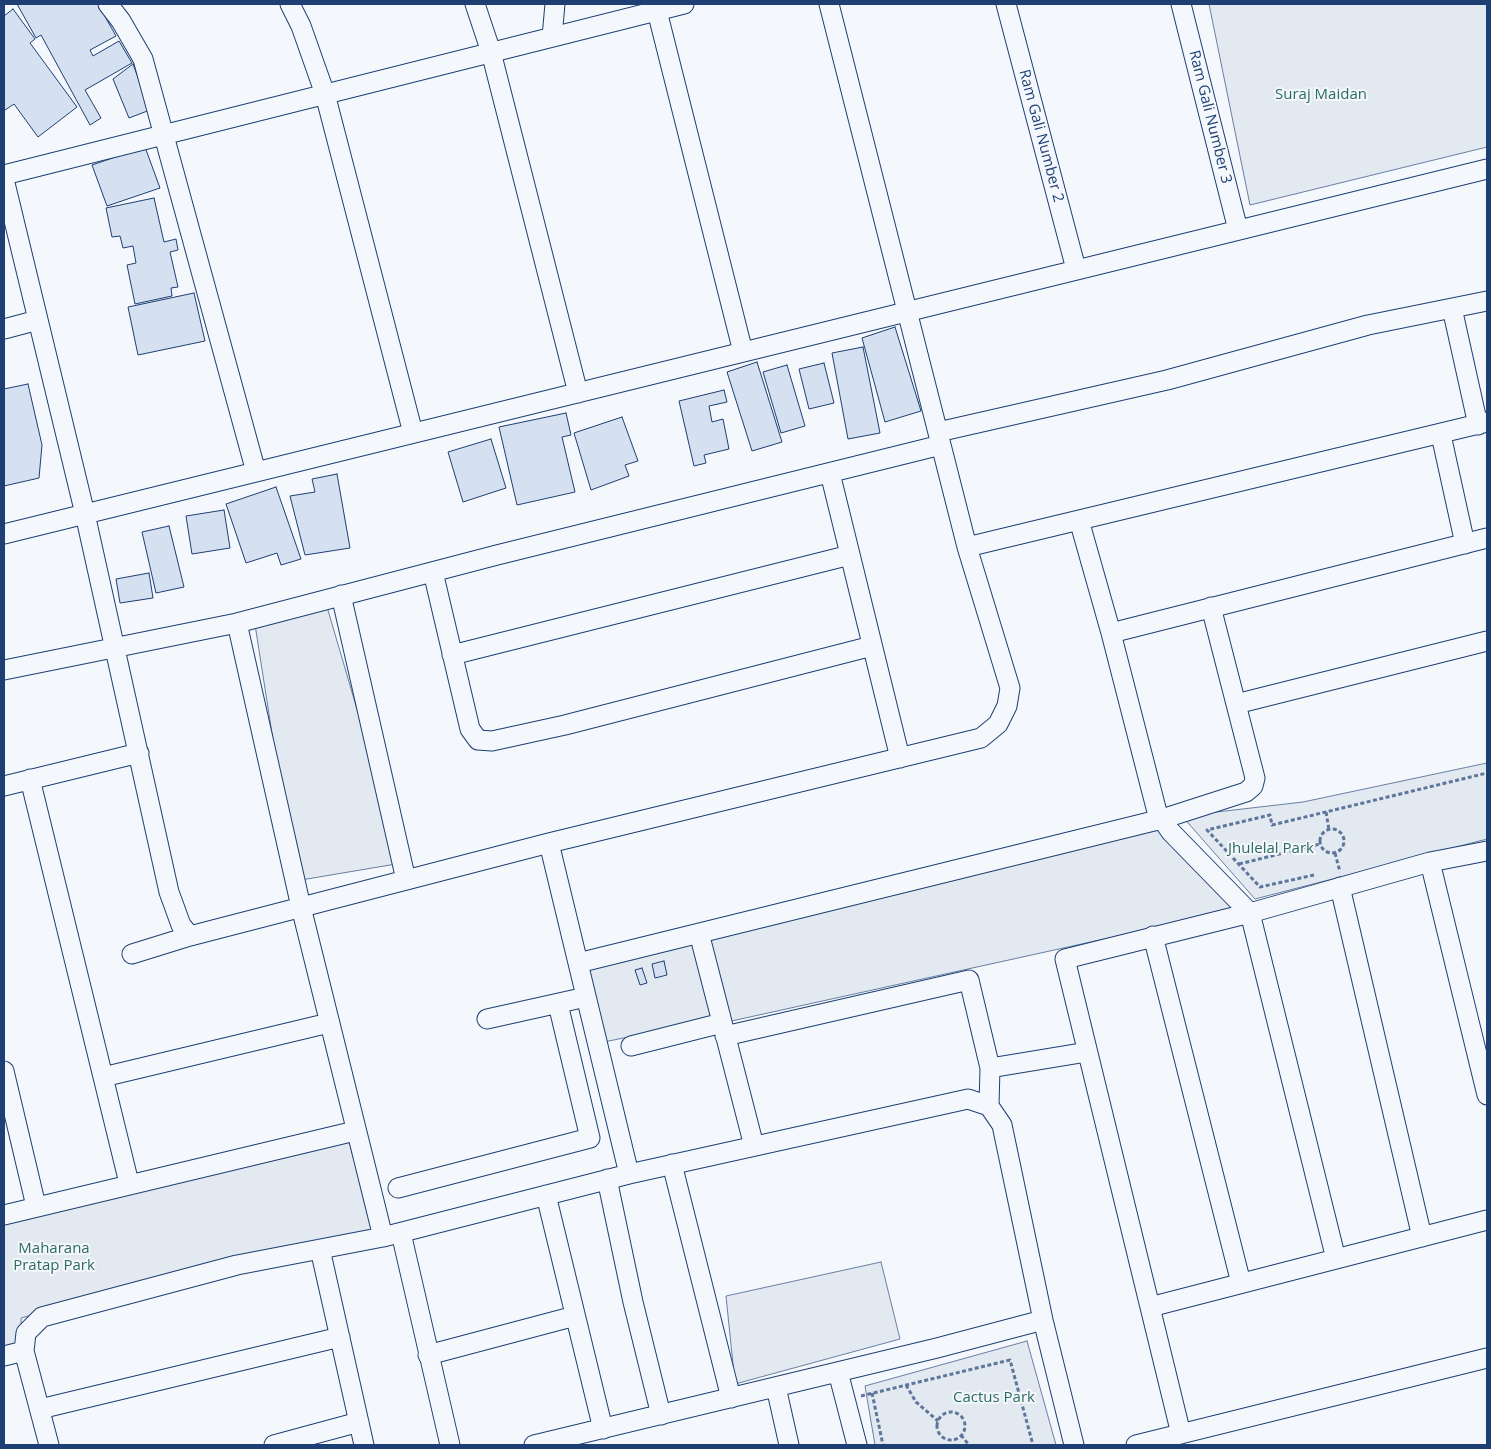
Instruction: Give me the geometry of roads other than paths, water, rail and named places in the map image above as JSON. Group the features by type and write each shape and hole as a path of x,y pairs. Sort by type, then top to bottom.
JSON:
{"street":[{"path":"108,4 121,22 142,59 256,472"},
{"path":"290,4 325,94 413,433"},
{"path":"475,4 491,52 578,393"},
{"path":"552,37 554,4"},
{"path":"190,936 181,924 169,892 85,514 4,177 164,134 684,4"},
{"path":"132,954 190,936 549,843 981,738 998,724 1008,706 1010,688 967,547 829,4"},
{"name":"Ram Gali Number 2","path":"1006,4 1076,269"},
{"name":"Ram Gali Number 3","path":"1181,4 1238,230"},
{"path":"657,11 742,352"},
{"path":"4,534 1487,169"},
{"path":"4,670 237,623 341,595 830,473 940,439 1368,325 1487,301"},
{"path":"967,547 1441,435 1483,423 1452,308"},
{"path":"4,329 38,320"},
{"path":"1441,435 1464,544"},
{"path":"830,473 900,758"},
{"path":"1079,520 1111,633 1157,812 1170,832 1250,912 1336,1259"},
{"path":"1111,633 1487,538"},
{"path":"452,656 850,555"},
{"path":"433,572 470,729 478,740 492,741 574,722 872,646"},
{"path":"341,595 406,880"},
{"path":"578,963 1162,820 1246,792 1253,786 1255,778 1211,607"},
{"path":"237,623 301,907 355,1131 392,1235 428,1355 450,1445"},
{"path":"1236,704 1487,642"},
{"path":"4,786 139,753"},
{"path":"30,779 129,1183"},
{"path":"549,843 629,1174"},
{"path":"1181,1434 1064,959 1250,912 1337,876 1487,851"},
{"path":"1430,862 1487,1095"},
{"path":"1337,876 1422,1237"},
{"path":"699,933 754,1146"},
{"path":"1153,936 1241,1284"},
{"path":"631,1046 969,980 990,1068 989,1106 1002,1125 1042,1320 1074,1445"},
{"path":"487,1019 586,997"},
{"path":"398,1188 590,1138 558,1004"},
{"path":"103,1077 329,1023"},
{"path":"990,1068 1087,1052"},
{"path":"4,1071 36,1206"},
{"path":"49,1445 24,1351 26,1333 42,1317 236,1265 392,1235 672,1164 968,1099 989,1106"},
{"path":"4,1215 129,1183 355,1131"},
{"path":"672,1164 731,1398"},
{"path":"607,1179 633,1302 661,1415"},
{"path":"546,1195 603,1429"},
{"path":"1150,1307 1487,1220"},
{"path":"320,1249 364,1445"},
{"path":"428,1355 576,1316"},
{"path":"534,1445 838,1372 1042,1320"},
{"path":"40,1409 340,1337"},
{"path":"4,1356 24,1351"},
{"path":"1136,1445 1487,1358"},
{"path":"838,1372 857,1445"},
{"path":"776,1387 789,1445"},
{"path":"274,1445 359,1422"}],"park label":[{"name":"Suraj Maidan","path":"1321,95"},
{"name":"Jhulelal Park","path":"1271,849"},
{"name":"Maharana Pratap Park","path":"54,1258"},
{"name":"Cactus Park","path":"994,1398"}]}
